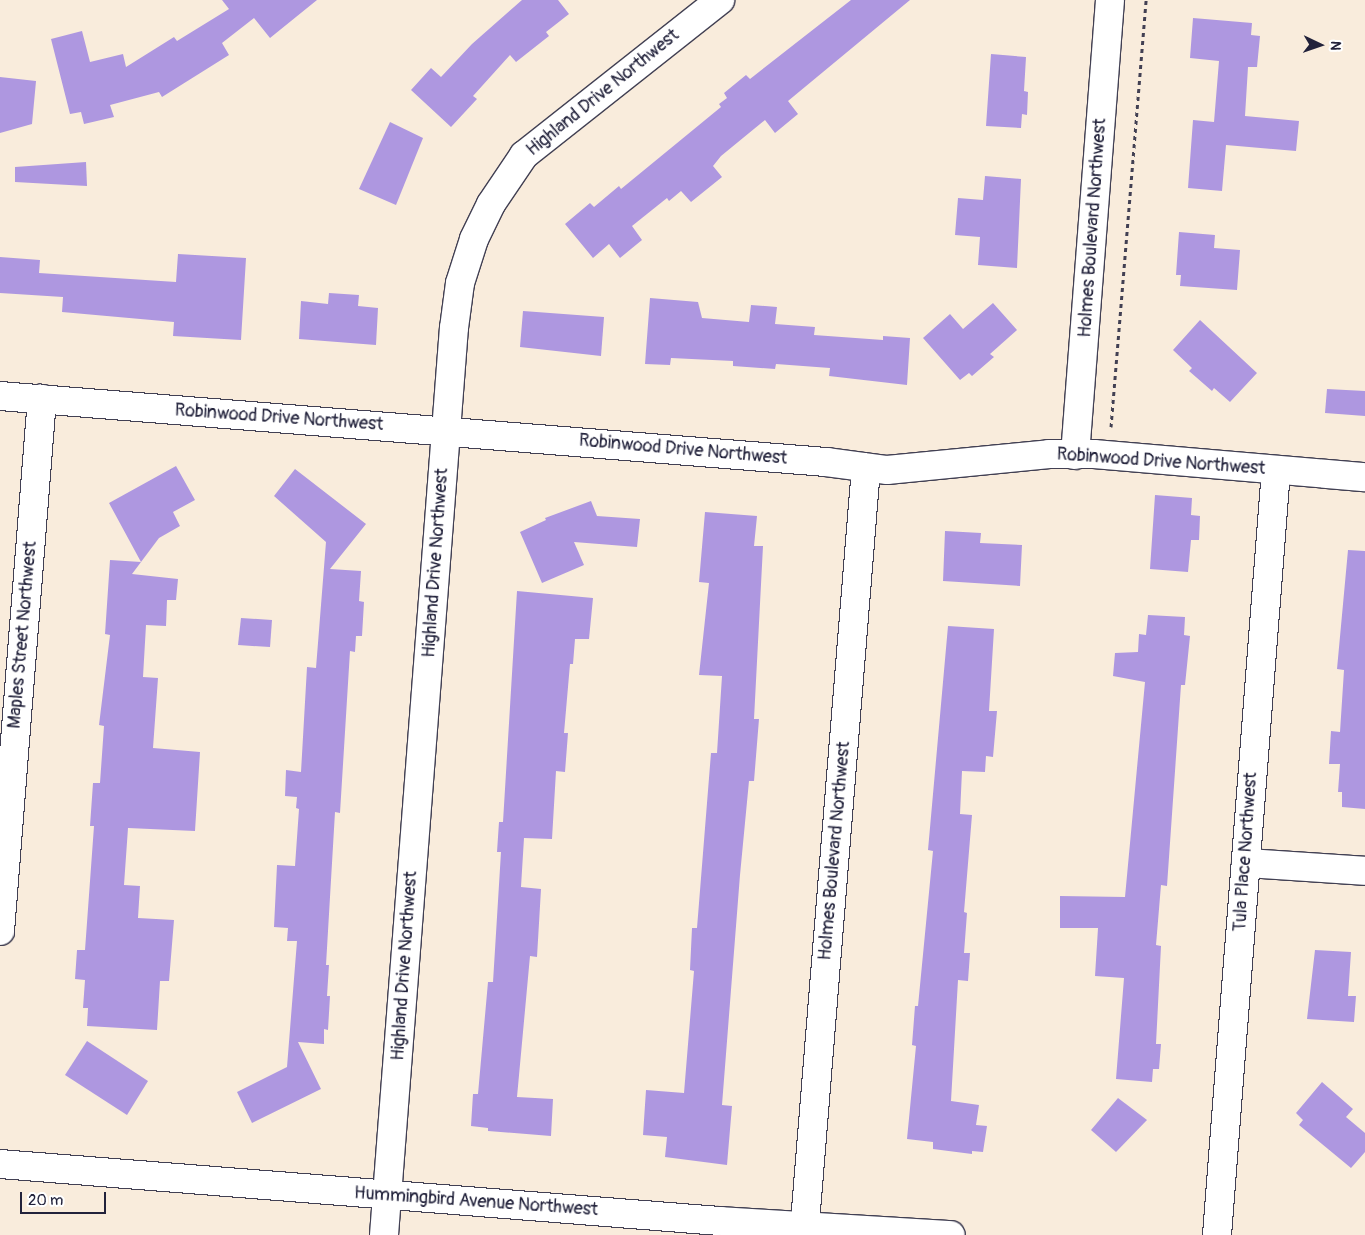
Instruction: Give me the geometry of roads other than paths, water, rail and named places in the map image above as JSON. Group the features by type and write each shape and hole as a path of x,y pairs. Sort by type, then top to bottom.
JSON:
{"street":[{"name":"Highland Drive Northwest","path":"384,1235 446,431 460,282 474,239 491,204 524,155 543,137 720,0"},
{"name":"Holmes Boulevard Northwest","path":"1075,455 1110,0"},
{"name":"Robinwood Drive Northwest","path":"0,396 446,431 886,470 1049,454 1109,455 1365,477"},
{"name":"Maples Street Northwest","path":"0,931 42,399"},
{"name":"Holmes Boulevard Northwest","path":"805,1230 866,468"},
{"name":"Tula Place Northwest","path":"1217,1235 1276,470"},
{"path":"1246,863 1365,871"},
{"name":"Hummingbird Avenue Northwest","path":"0,1164 805,1230 952,1235"}]}
